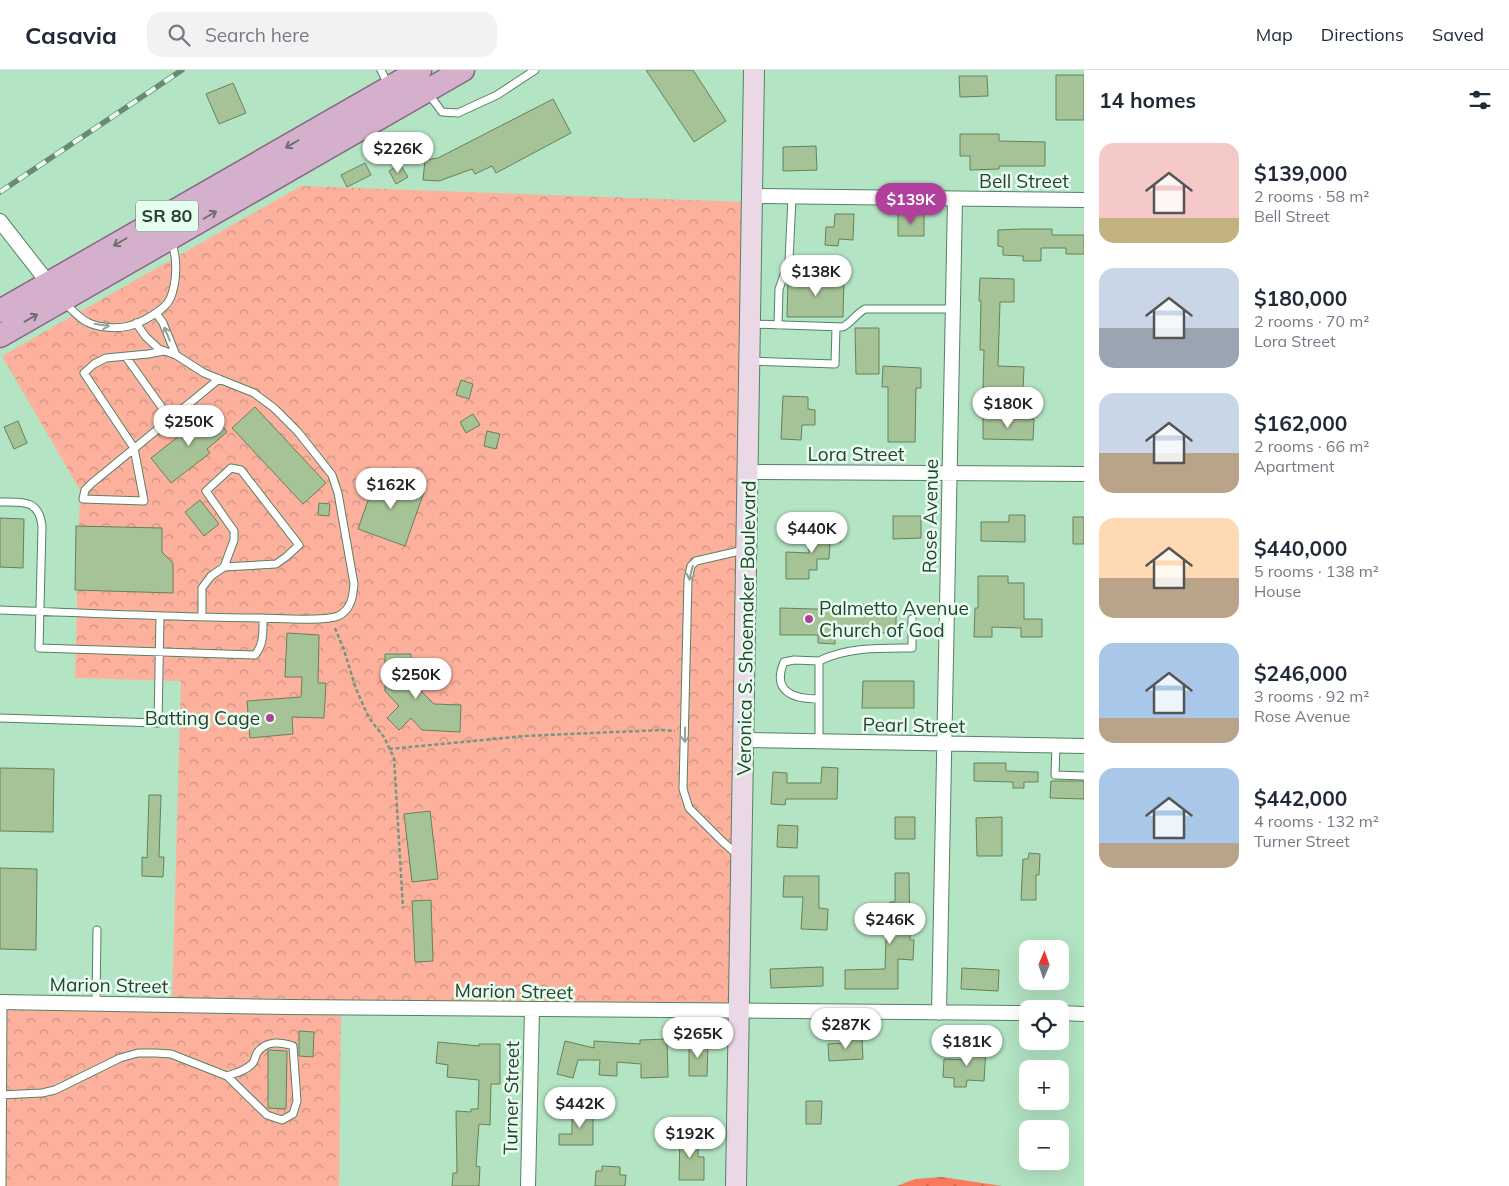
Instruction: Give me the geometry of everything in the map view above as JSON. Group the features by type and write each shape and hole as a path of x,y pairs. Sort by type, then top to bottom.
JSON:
{"main road":[{"path":"423,80 429,81 439,70"},
{"name":"SR 80","path":"0,336 55,292 386,79 423,80 463,70"},
{"path":"318,152 334,131 382,103 386,79"},
{"name":"SR 80","path":"0,311 55,292 170,238 318,152 423,80"}],"street":[{"name":"Veronica S. Shoemaker Boulevard","path":"736,1186 754,196 754,70"},
{"name":"Bell Street","path":"754,196 956,200 1084,200"},
{"name":"Rose Avenue","path":"939,1013 956,200"},
{"path":"0,221 55,292"},
{"name":"Lora Street","path":"748,472 1084,474"},
{"name":"Pearl Street","path":"744,740 1084,746"},
{"name":"Marion Street","path":"2,1002 532,1010 1019,1013"},
{"name":"Turner Street","path":"528,1186 532,1010"},
{"path":"1069,1013 1084,1014"}],"lane":[{"path":"423,80 442,112 458,113 497,95 535,70"},
{"path":"778,325 779,289 789,266 792,197"},
{"path":"55,292 88,322 119,328 130,326 156,313 170,300 174,286 175,261 174,247 170,238"},
{"path":"751,324 836,327 846,325 855,315 865,309 953,309"},
{"path":"156,313 163,323 176,355"},
{"path":"0,610 306,619 337,616 348,608 353,597 354,584 338,492 332,475 298,432 274,408 254,393 204,373 176,355 159,348 146,337 136,323"},
{"path":"750,361 835,364 836,327"},
{"path":"165,351 106,358 94,364 84,373 134,448 144,501 83,499 86,490 92,483 134,448 219,379"},
{"path":"126,357 170,419"},
{"path":"202,617 202,588 211,576 224,567 276,564 299,545 241,470 231,468 206,491 234,531 234,540 224,567"},
{"path":"0,502 30,504 41,515 39,648 255,655 260,648 263,637 263,618"},
{"path":"742,858 689,808 683,789 688,580 691,566 696,561 747,550"},
{"path":"0,718 158,723 160,616"},
{"path":"819,699 804,699 792,696 784,689 781,682 784,662 794,660 819,661 834,654 847,651 912,648 912,619"},
{"path":"819,661 819,742"},
{"path":"1056,746 1055,775 1084,776"},
{"path":"96,1004 97,930"},
{"path":"2,1002 2,1186"},
{"path":"1,1095 42,1093 55,1090 120,1058 138,1053 171,1054 227,1076 267,1115 282,1120 293,1114 297,1101 293,1046 275,1042 265,1045 248,1068 227,1076"}],"path":[{"path":"330,617 369,718 384,737 394,758 402,908"},
{"path":"389,749 524,736 661,730 685,732"}],"green space":[{"path":"301,186 746,202 732,1010 172,1003 181,681 75,678 80,490 2,356"},
{"path":"0,1007 341,1013 339,1186 0,1186"},
{"path":"942,1177 1002,1186 897,1186 915,1179"}],"building":[{"path":"646,70 693,70 726,121 694,142"},
{"path":"1056,75 1084,75 1084,120 1056,120"},
{"path":"959,76 987,76 988,96 960,97"},
{"path":"233,83 246,113 219,124 206,94"},
{"path":"553,99 571,133 496,173 492,166 475,174 472,169 439,181 423,180 425,160 438,158"},
{"path":"960,134 999,134 999,141 1045,142 1045,166 999,166 999,169 970,170 970,156 960,156"},
{"path":"816,146 817,170 783,171 783,147"},
{"path":"365,163 371,175 347,187 341,175"},
{"path":"400,164 408,177 396,184 389,171"},
{"path":"835,214 854,214 853,240 839,239 838,246 825,245 826,227 834,227"},
{"path":"898,214 924,214 924,236 898,236"},
{"path":"1052,229 1052,235 1084,235 1084,254 1066,254 1066,248 1041,248 1041,261 1023,261 1023,256 1003,255 1003,247 998,246 998,230"},
{"path":"789,276 844,276 843,317 787,317"},
{"path":"980,278 1014,279 1014,302 1000,302 998,366 1024,367 1023,389 983,388 984,350 980,350"},
{"path":"855,328 879,328 879,374 856,374"},
{"path":"883,366 921,368 921,388 916,388 915,442 888,442 888,387 882,387"},
{"path":"461,380 473,384 469,399 456,395"},
{"path":"783,396 808,397 808,409 815,410 815,425 802,425 801,440 781,439"},
{"path":"255,407 326,483 303,504 232,428"},
{"path":"211,411 227,432 207,449 210,453 171,483 151,458"},
{"path":"473,414 480,425 466,433 460,422"},
{"path":"983,418 1034,419 1033,440 983,439"},
{"path":"18,421 27,443 14,449 4,427"},
{"path":"487,431 500,434 496,449 484,446"},
{"path":"377,475 424,492 405,546 358,529"},
{"path":"200,500 219,524 204,536 185,512"},
{"path":"319,503 330,504 329,516 318,515"},
{"path":"1009,515 1025,515 1025,542 981,541 981,522 1009,522"},
{"path":"893,516 921,516 921,538 893,539"},
{"path":"1073,517 1084,517 1084,544 1073,544"},
{"path":"0,518 24,519 23,568 0,567"},
{"path":"823,525 842,526 841,542 830,541 829,559 817,559 817,570 809,570 809,579 786,579 786,552 809,553 809,540 823,540"},
{"path":"76,526 162,528 162,552 173,563 173,593 75,590"},
{"path":"978,576 1008,576 1008,583 1024,583 1024,619 1042,619 1042,637 1021,637 1021,628 992,627 992,637 974,637 975,608 978,608"},
{"path":"850,604 896,605 896,633 835,632 835,644 818,643 818,635 780,635 780,608 850,610"},
{"path":"287,633 319,635 318,683 326,683 324,718 292,717 293,734 250,738 247,701 301,697 302,677 285,677"},
{"path":"385,654 411,654 411,681 434,704 461,705 460,732 422,730 411,718 399,730 387,718 399,706 385,691"},
{"path":"863,681 914,681 914,708 862,708"},
{"path":"974,763 1006,763 1006,771 1038,772 1038,782 1024,782 1024,788 1013,788 1013,782 974,781"},
{"path":"822,767 838,768 837,799 786,799 785,805 771,804 773,772 787,773 787,783 821,783"},
{"path":"0,768 54,769 53,832 0,831"},
{"path":"1051,781 1084,781 1084,799 1050,798"},
{"path":"149,795 161,795 159,857 164,857 163,877 142,876 142,857 147,858"},
{"path":"430,811 438,879 412,882 404,814"},
{"path":"895,817 915,817 915,839 895,839"},
{"path":"1002,817 1002,856 977,856 976,818"},
{"path":"778,825 798,826 797,848 777,847"},
{"path":"1029,853 1040,854 1039,875 1036,875 1036,900 1021,900 1023,859 1028,859"},
{"path":"0,868 37,869 36,950 0,949"},
{"path":"895,873 909,873 910,940 914,940 913,960 898,959 898,989 845,989 845,970 885,969 886,939 890,939 890,902 895,902"},
{"path":"784,876 819,876 819,908 828,909 827,930 801,929 803,897 783,897"},
{"path":"431,900 433,961 415,962 412,901"},
{"path":"823,967 823,986 771,988 770,969"},
{"path":"962,968 999,970 998,991 961,989"},
{"path":"299,1031 314,1032 313,1057 299,1056"},
{"path":"862,1038 863,1059 829,1061 828,1044 844,1043 843,1039"},
{"path":"667,1039 668,1077 641,1078 641,1064 617,1062 617,1076 599,1075 600,1060 578,1060 573,1078 557,1074 565,1041 594,1048 594,1041 640,1044 640,1040"},
{"path":"438,1042 479,1046 479,1044 500,1044 500,1084 491,1084 490,1125 479,1124 476,1166 480,1167 479,1186 452,1186 453,1173 457,1173 456,1111 471,1112 471,1109 478,1109 479,1080 447,1077 448,1065 436,1063"},
{"path":"689,1043 708,1043 707,1076 689,1076"},
{"path":"966,1047 986,1048 984,1081 967,1080 966,1087 954,1087 954,1078 943,1077 944,1059 965,1060"},
{"path":"268,1050 287,1051 286,1109 268,1108"},
{"path":"806,1101 822,1101 821,1124 806,1124"},
{"path":"572,1110 593,1110 593,1145 559,1145 559,1134 572,1134"},
{"path":"680,1134 698,1135 698,1157 704,1157 704,1180 679,1180"},
{"path":"602,1166 620,1167 620,1175 626,1175 625,1186 595,1186 596,1171 602,1171"}],"railway":[{"path":"0,192 182,70"}],"place":[{"name":"Palmetto Avenue Church of God","path":"809,619"},
{"name":"Batting Cage","path":"270,718"}]}
